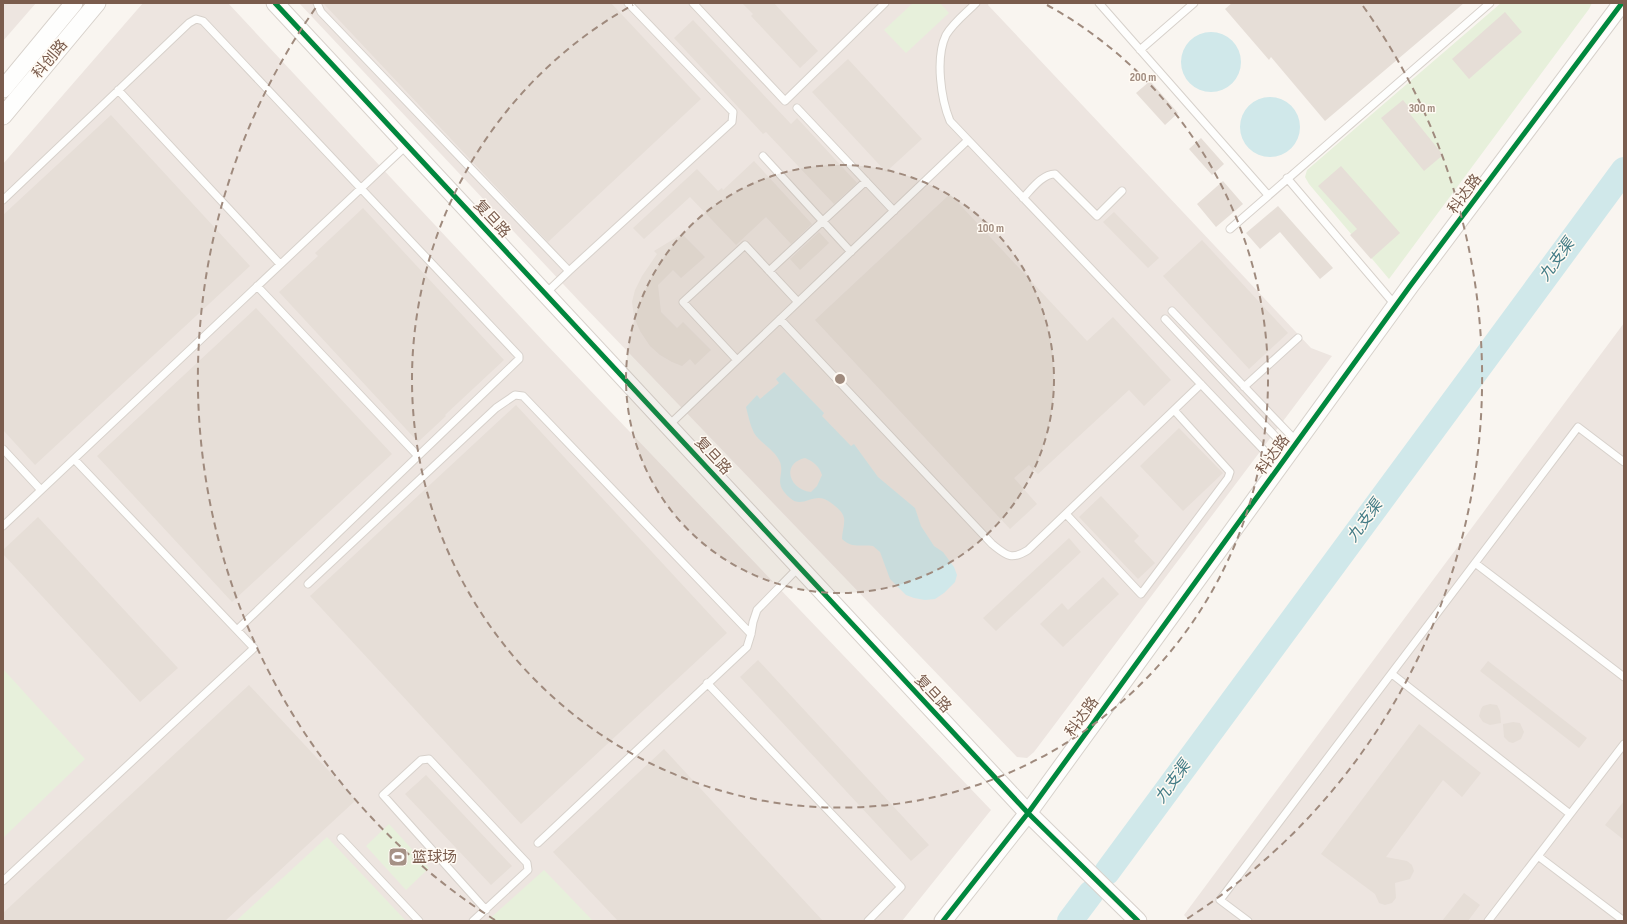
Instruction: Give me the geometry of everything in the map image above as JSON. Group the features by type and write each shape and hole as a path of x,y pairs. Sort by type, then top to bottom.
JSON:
{"street":[{"name":"科创路","path":"3,89 74,3"},
{"name":"科创路","path":"3,116 97,3"},
{"name":"复旦路","path":"275,3 1028,813 1138,921"},
{"name":"科达路","path":"943,921 1028,813 1396,306 1622,3"}],"lane":[{"path":"317,3 321,12 569,271"},
{"path":"545,294 732,122 732,112 628,3"},
{"path":"694,3 785,101 885,3"},
{"path":"976,3 947,35 941,51 940,66 944,106 950,121 1280,466"},
{"path":"1099,3 1268,195"},
{"path":"1140,50 1194,3"},
{"path":"1230,229 1490,3"},
{"path":"3,200 189,23 196,19 203,21 362,187 519,356 519,360 237,630"},
{"path":"118,90 280,264"},
{"path":"797,108 894,211"},
{"path":"668,426 968,140"},
{"path":"3,526 407,145"},
{"path":"763,156 851,252"},
{"path":"1023,198 1044,177 1054,174 1097,216 1122,191"},
{"path":"1287,178 1396,306"},
{"path":"769,271 866,181"},
{"path":"737,360 683,302 745,245 798,302"},
{"path":"257,286 418,456"},
{"path":"1172,312 1244,387 1293,447"},
{"path":"780,319 992,544 1007,556 1019,556 1028,550 1201,384"},
{"path":"1165,319 1293,447"},
{"path":"1244,387 1298,338"},
{"path":"308,584 496,408 515,395 523,396 751,634"},
{"path":"1066,514 1141,594 1228,478 1230,472 1174,410"},
{"path":"1248,921 1220,900 1578,427 1624,462"},
{"path":"3,449 41,490"},
{"path":"3,880 254,648 74,459"},
{"path":"1475,563 1624,678"},
{"path":"538,843 747,647 757,610 799,567"},
{"path":"1392,674 1570,814"},
{"path":"708,683 900,887 868,921"},
{"path":"1488,921 1624,744"},
{"path":"473,921 486,910 528,870 527,863 429,759 422,760 383,795 486,910"},
{"path":"341,838 419,921"},
{"path":"1538,856 1624,921"}],"shaded area":[{"path":"3,3 36,3 3,41"},
{"path":"143,3 228,3 545,343 991,810 902,921 3,921 3,164"},
{"path":"299,3 989,3 988,5 1311,348 1332,356 1034,752 1027,758 1017,757 580,302"},
{"path":"1624,323 1624,921 1190,921 1184,915"}],"green space":[{"path":"913,3 940,3 949,13 906,53 884,30"},
{"path":"1501,3 1592,3 1389,279 1309,184 1305,177 1307,170"},
{"path":"3,669 85,759 3,838"},
{"name":"篮球场","path":"389,824 429,868 406,890 366,846"},
{"path":"327,837 406,921 236,921"},
{"path":"544,870 593,921 487,921"}],"water":[{"path":"1211,32 1228,37 1236,45 1241,62 1236,79 1228,87 1211,92 1194,87 1186,79 1181,62 1186,45 1194,37"},
{"path":"1270,97 1287,102 1295,110 1300,127 1295,144 1287,152 1270,157 1253,152 1245,144 1240,127 1245,110 1253,102"},
{"path":"784,372 824,413 822,416 851,446 854,444 878,477 915,508 921,526 934,546 943,552 954,567 957,575 955,582 944,593 935,599 925,600 906,595 890,579 880,552 873,546 853,545 842,539 844,518 842,513 836,507 827,500 821,498 797,502 790,498 785,492 780,484 780,462 775,454 754,433 746,407 757,395 760,399 779,383 776,379","holes":["805,458 814,463 822,475 817,486 811,492 798,487 793,482 790,471 792,466 797,461"]}],"building":[{"path":"323,3 611,3 701,99 548,242"},
{"path":"742,3 774,3 818,51 800,68 751,16 753,14"},
{"path":"1232,3 1464,3 1325,121 1271,57 1269,60 1225,9"},
{"path":"1505,12 1522,32 1469,79 1452,59"},
{"path":"693,20 791,124 797,118 857,183 834,204 766,132 763,134 674,38"},
{"path":"848,59 922,139 886,172 812,92"},
{"path":"1150,81 1178,113 1165,125 1136,93"},
{"path":"1403,100 1413,112 1410,114 1443,155 1424,171 1381,118"},
{"path":"111,115 250,266 35,465 3,430 3,215"},
{"path":"1201,138 1224,164 1212,175 1189,149"},
{"path":"754,161 812,224 791,244 766,217 736,245 690,197 644,239 633,228 697,169 718,191 722,188 723,190"},
{"path":"1341,166 1400,233 1371,259 1350,235 1357,229 1318,186"},
{"path":"1223,181 1243,204 1216,227 1197,204"},
{"path":"950,194 1087,341 1113,317 1171,380 1144,406 1129,390 1038,474 1029,465 1014,478 1037,504 1010,529 815,320"},
{"path":"1278,206 1333,268 1320,279 1280,232 1260,249 1246,233"},
{"path":"363,208 504,360 418,442 279,292 318,256 315,253"},
{"path":"1114,212 1159,258 1148,268 1103,222"},
{"path":"819,232 829,243 800,270 790,259"},
{"path":"682,234 705,257 681,278 673,270 658,285 661,312 677,328 683,322 711,350 695,365 690,359 682,366 660,355 650,346 640,331 634,317 632,302 635,290 642,276 657,254 654,251"},
{"path":"1202,240 1288,333 1249,369 1163,276"},
{"path":"256,308 392,454 232,602 97,456"},
{"path":"516,405 727,633 521,824 310,596"},
{"path":"1179,428 1223,473 1183,511 1140,466"},
{"path":"1101,496 1139,536 1134,541 1155,563 1138,579 1079,517"},
{"path":"38,517 178,668 140,702 3,554 3,550"},
{"path":"1069,538 1081,552 996,631 983,618"},
{"path":"1103,577 1119,594 1063,647 1040,624 1062,603 1068,610"},
{"path":"758,660 929,845 911,861 740,677"},
{"path":"1488,661 1587,738 1579,748 1480,671"},
{"path":"249,685 356,800 225,921 3,921 3,913"},
{"path":"1490,704 1497,705 1500,711 1501,723 1490,725 1483,722 1479,716 1483,706"},
{"path":"1513,722 1520,723 1524,732 1521,739 1513,743 1509,742 1504,737 1503,724"},
{"path":"1419,724 1481,773 1462,797 1443,780 1386,857 1407,861 1412,865 1414,871 1410,879 1395,883 1396,898 1392,903 1385,905 1379,903 1375,894 1321,854"},
{"path":"664,749 823,921 618,921 553,852"},
{"path":"426,775 512,866 491,885 405,794"},
{"path":"1624,801 1624,840 1605,825"},
{"path":"1464,893 1480,905 1468,921 1442,921"}],"waterway":[{"name":"九支渠","path":"1107,872 1624,170"},
{"name":"九支渠","path":"1070,921 1091,893"}],"cycle path":[{"path":"275,3 1028,813 1138,921"},
{"path":"943,921 1028,813 1410,286 1622,3"}],"place":[{"name":"篮球场","path":"398,857"}]}
